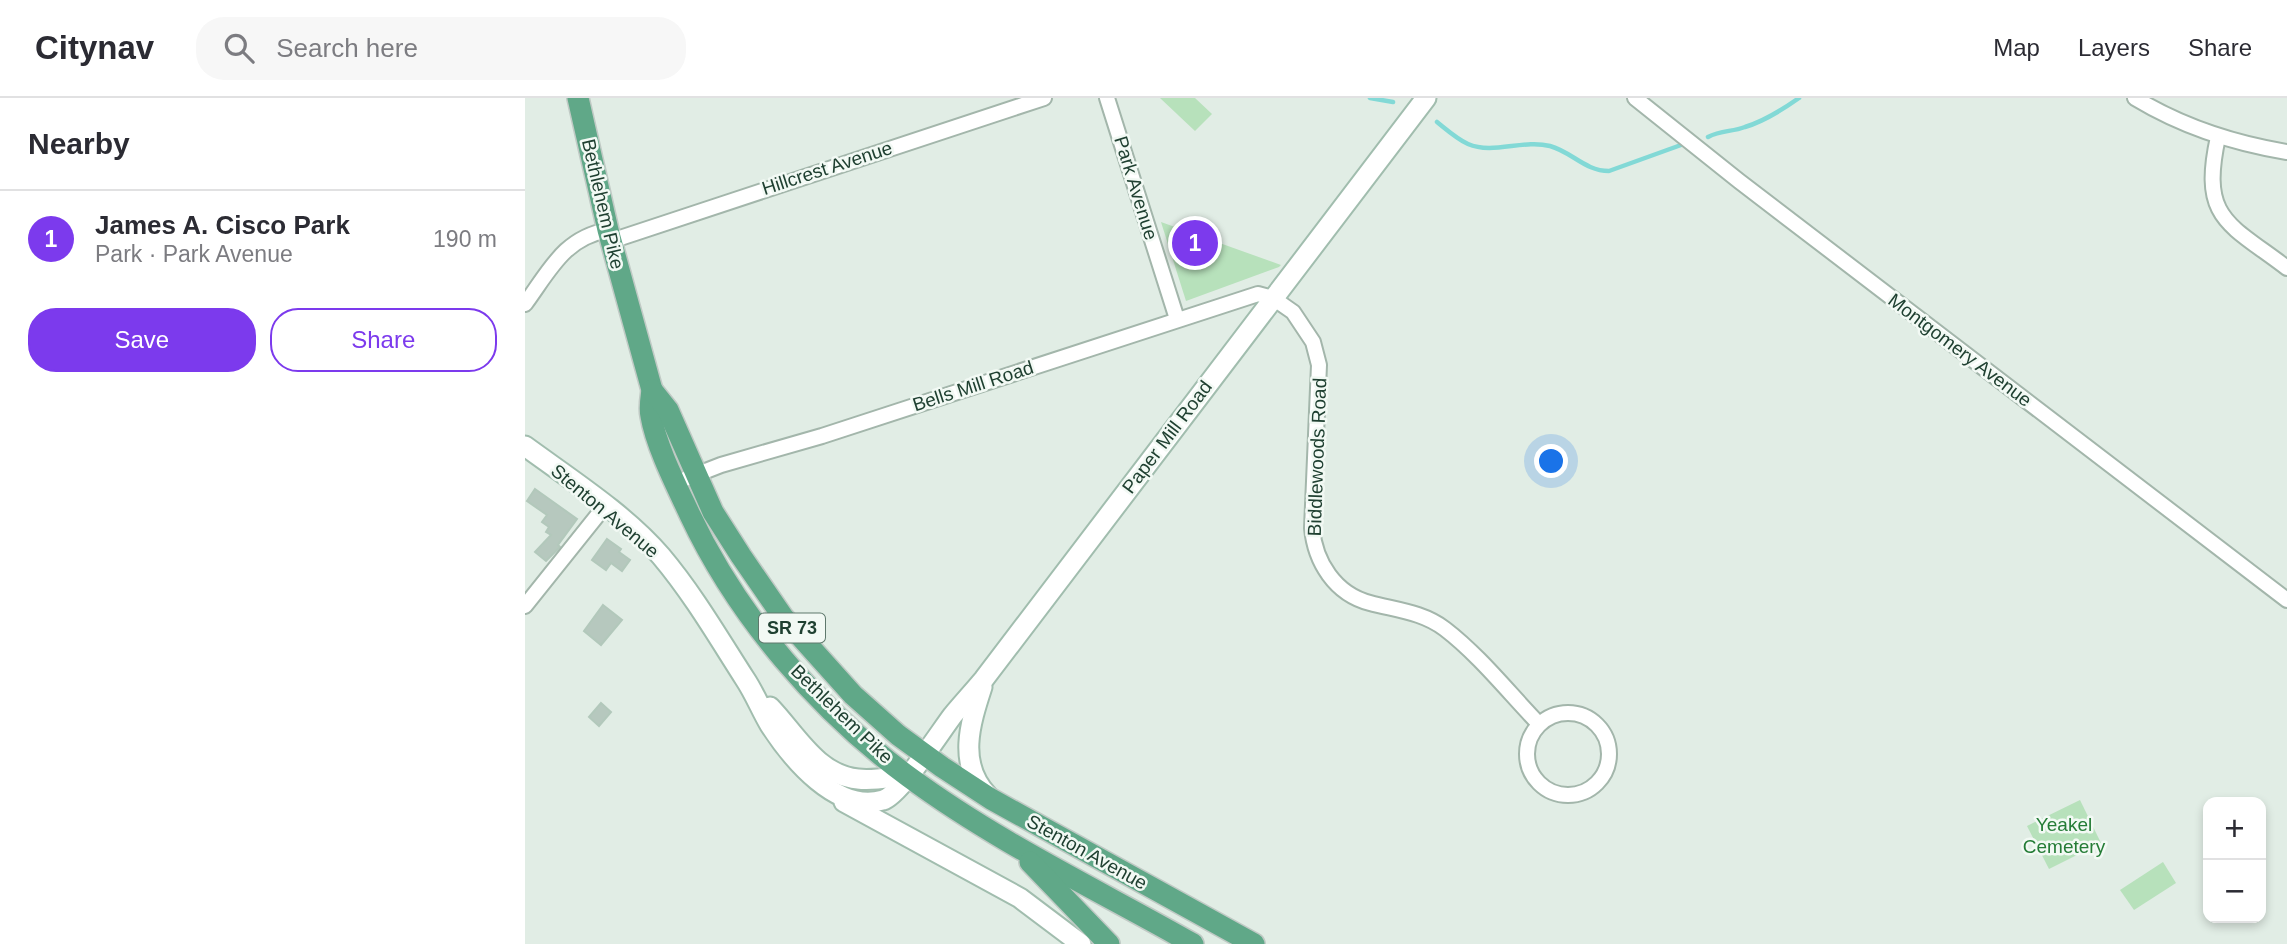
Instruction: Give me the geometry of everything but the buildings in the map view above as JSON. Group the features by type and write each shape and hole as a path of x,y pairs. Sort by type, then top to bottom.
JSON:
{"main road":[{"name":"Bethlehem Pike","path":"578,98 610,236 652,390 651,416 675,483 709,551 758,627 817,695 849,727 907,776"},
{"name":"Bethlehem Pike","path":"652,390 668,410 713,512 783,617 853,695 923,754"},
{"name":"Stenton Avenue","path":"923,754 991,799 1254,944"},
{"name":"Stenton Avenue","path":"907,776 999,836 1190,943"},
{"path":"999,836 1049,880 1109,944"},
{"path":"1144,884 1190,943"}],"street":[{"name":"Hillcrest Avenue","path":"525,304 574,243 585,236 610,236 1044,98"},
{"name":"Park Avenue","path":"1107,98 1177,319"},
{"name":"Paper Mill Road","path":"907,776 984,679 1426,98"},
{"name":"Montgomery Avenue","path":"1635,98 1739,181 2287,600"},
{"path":"2135,98 2182,124 2218,137 2287,152"},
{"path":"2218,137 2211,175 2215,204 2232,226 2287,268"},
{"name":"Bells Mill Road","path":"675,483 1177,319 1258,294 1273,298"},
{"name":"Biddlewoods Road","path":"1273,298 1293,312 1302,324 1313,342 1319,365 1312,528 1317,554 1323,567 1340,587 1355,597 1409,612 1444,627 1539,724"},
{"name":"Stenton Avenue","path":"525,446 605,506 649,543 671,568 750,686 770,725 801,766 828,788 865,802 891,797 907,776"},
{"path":"525,606 605,506"},
{"path":"984,679 970,724 968,744 969,761 977,782 991,799"},
{"name":"Stenton Avenue","path":"750,686 806,749 832,772 855,779 907,776"},
{"path":"1565,713 1580,715 1593,721 1608,743 1609,758 1605,772 1597,784 1575,795 1560,795 1547,790 1532,777 1526,749 1530,735 1539,724 1551,716 1565,713"},
{"path":"828,788 855,810 1020,898 1081,944"}],"green space":[{"path":"1160,98 1195,98 1212,114 1195,131"},
{"path":"1161,222 1281,265 1186,301"},
{"name":"Yeakel Cemetery","path":"2080,800 2101,843 2049,869 2027,826"},
{"path":"2163,862 2176,883 2134,910 2120,890"}],"waterway":[{"path":"1370,98 1393,102"},
{"path":"1708,137 1759,122 1799,98"},
{"path":"1437,122 1460,140 1478,147 1540,144 1565,152 1593,168 1609,171 1681,145"}],"place":[{"name":"James A. Cisco Park","path":"1195,243"}]}
